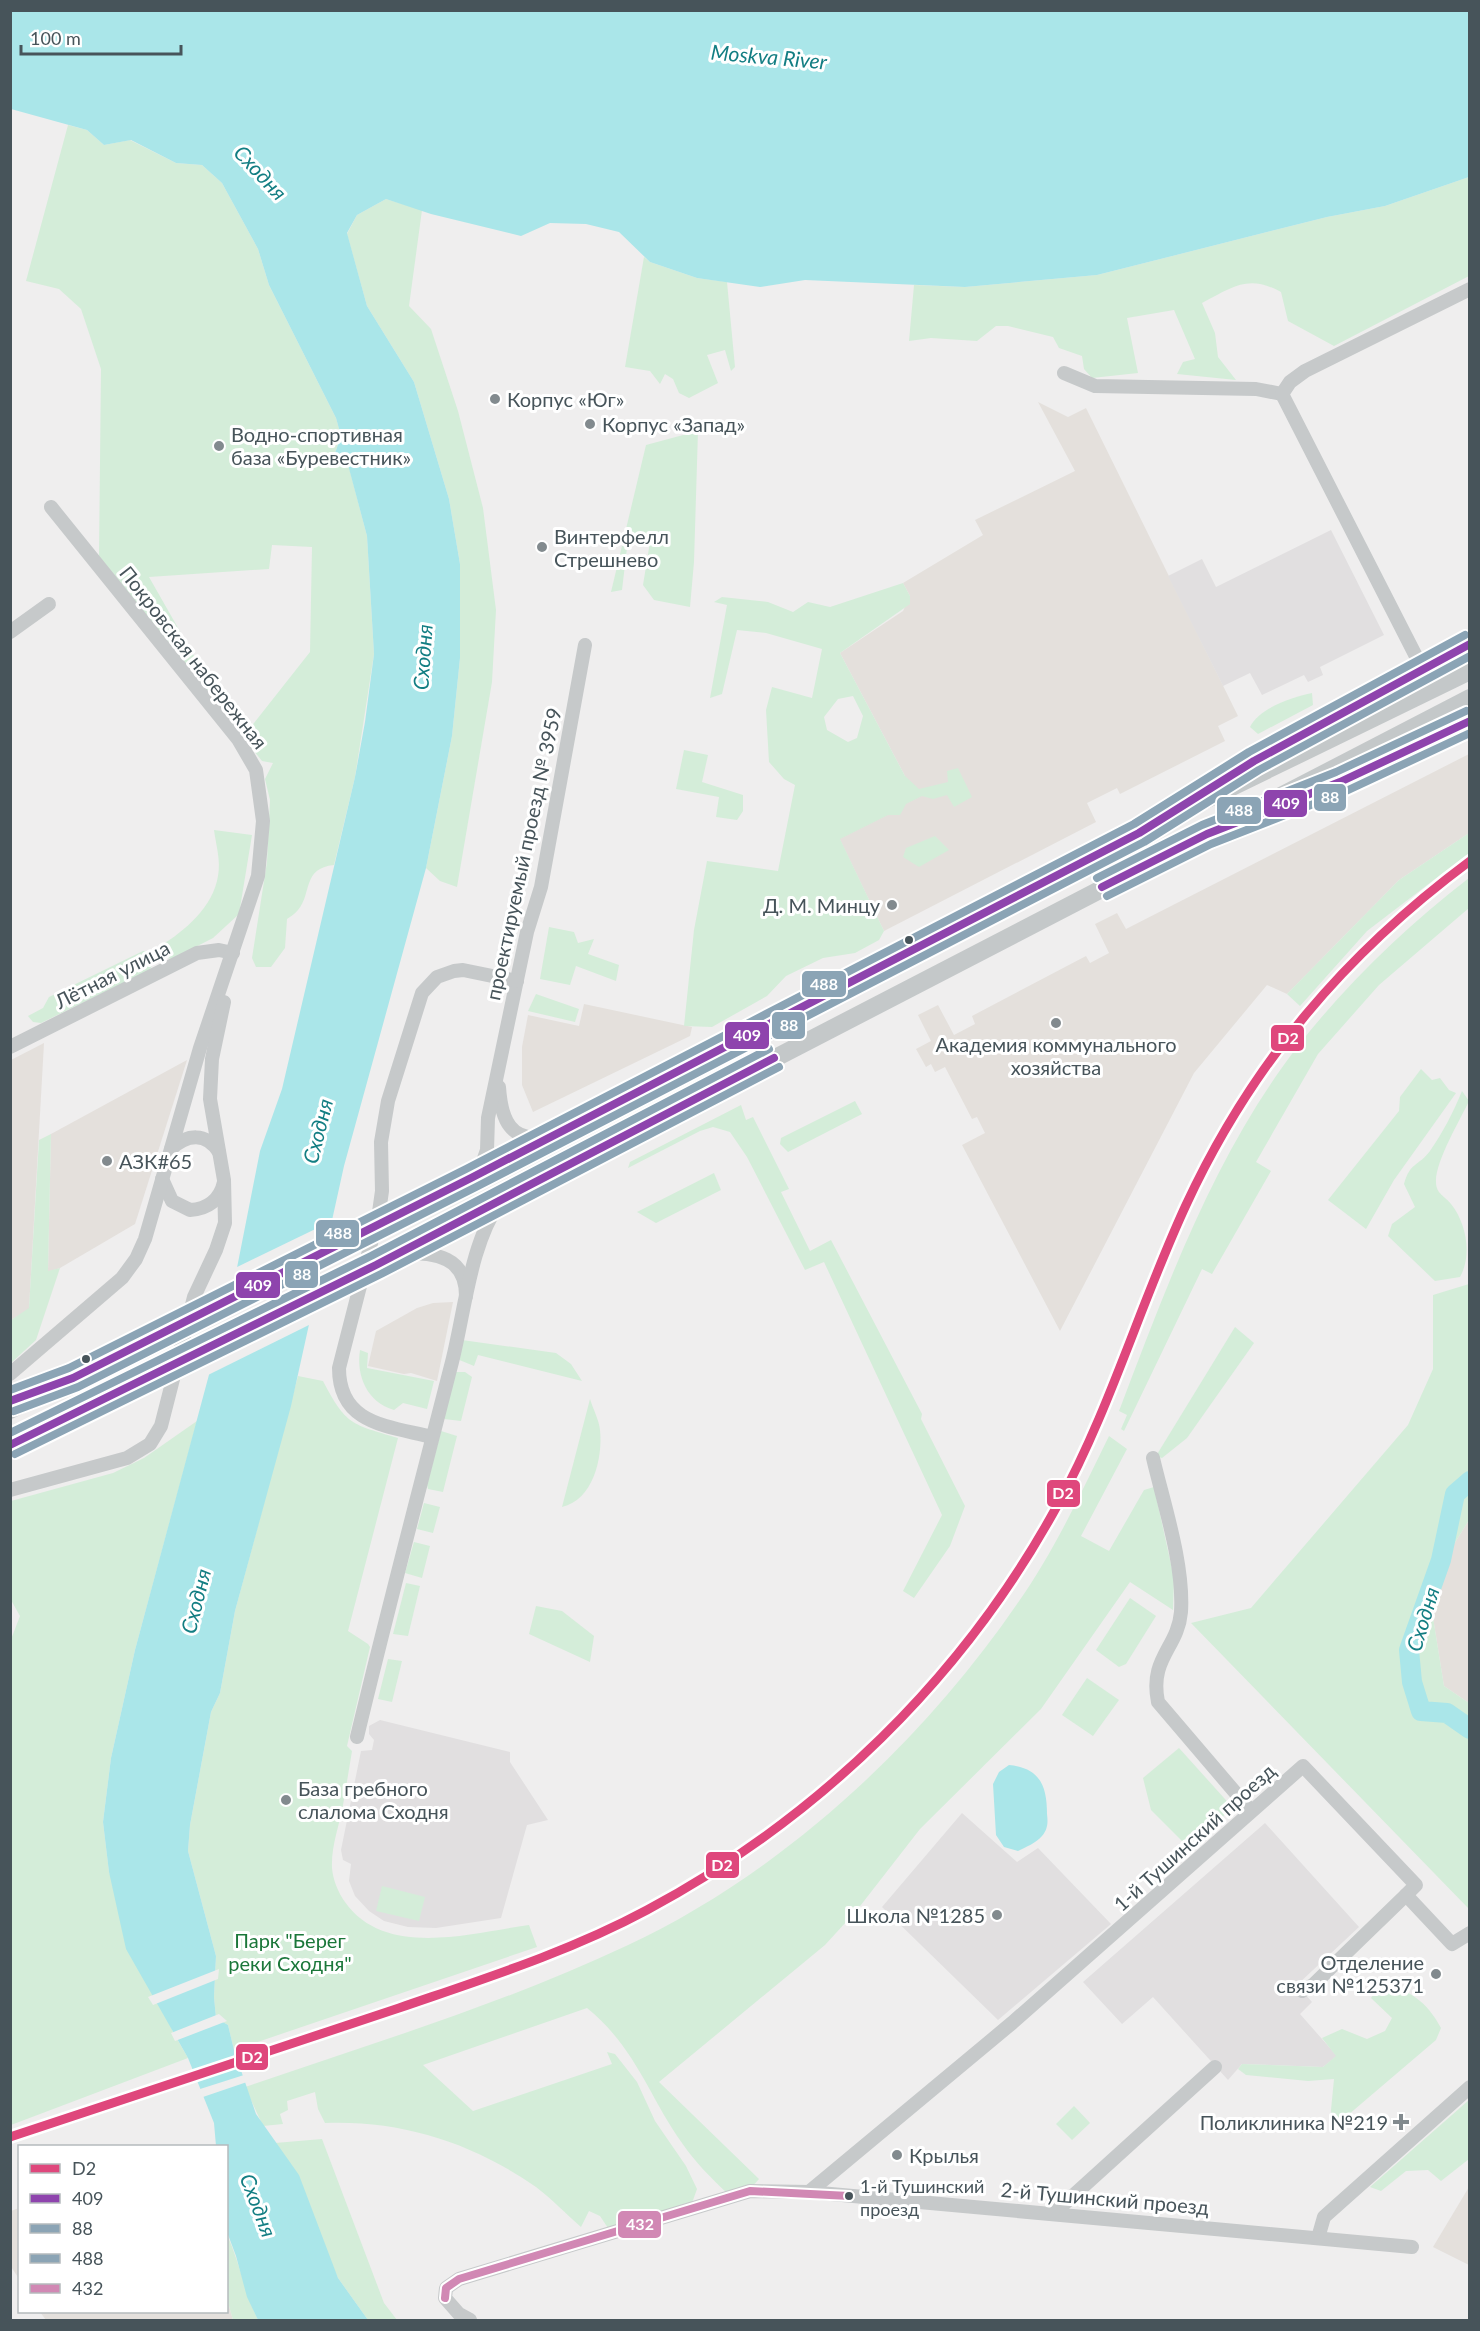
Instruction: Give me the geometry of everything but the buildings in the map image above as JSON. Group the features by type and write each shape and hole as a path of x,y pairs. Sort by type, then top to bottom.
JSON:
{"main road":[{"path":"1139,832 1254,761 1470,644"},
{"path":"10,1410 388,1221 1139,832 1470,671"},
{"path":"10,1445 376,1265 1470,698"},
{"path":"1207,834 1340,782 1470,721"}],"street":[{"path":"1282,393 1290,382 1305,371 1470,289"},
{"path":"1064,373 1095,386 1256,389 1282,393"},
{"path":"1282,393 1422,668"},
{"name":"Покровская набережная","path":"10,1374 122,1278 136,1259 145,1239 200,1048 258,876 263,820 256,770 238,739 51,507"},
{"path":"10,632 49,604"},
{"name":"проектируемый проезд № 3959","path":"471,1178 482,1164 487,1150 488,1118 517,981 541,887 585,645"},
{"name":"Лётная улица","path":"10,1047 197,953 219,950 233,952"},
{"name":"Покровская набережная","path":"10,1490 127,1458 139,1452 156,1436 164,1416 194,1297 216,1250 225,1223 225,1180 210,1099 212,1059 233,952"},
{"path":"432,1437 364,1418 347,1403 339,1382 339,1368 379,1212 384,1122 416,1006 429,984 447,972 463,970 517,981"},
{"name":"проектируемый проезд № 3959","path":"498,1070 500,1103 508,1125 530,1137 559,1132"},
{"path":"171,1149 187,1137 195,1137 210,1142 219,1152"},
{"path":"162,1179 172,1201 190,1209 212,1203 218,1197 225,1180"},
{"path":"357,1737 482,1233 503,1199"},
{"path":"401,1252 434,1254 453,1263 466,1288 465,1307"},
{"path":"10,1401 73,1378"},
{"path":"1153,1458 1179,1571 1181,1613 1167,1650 1158,1666 1154,1685 1158,1702 1251,1811"},
{"name":"1-й Тушинский проезд","path":"809,2192 1012,2023 1303,1766 1416,1885 1406,1895"},
{"path":"1302,1991 1314,1985 1406,1895 1452,1944 1470,1933"},
{"path":"1054,2213 1215,2067"},
{"path":"1318,2238 1324,2217 1470,2088"},
{"name":"2-й Тушинский проезд","path":"470,2320 459,2314 445,2298 446,2288 459,2279 750,2191 809,2192 1412,2247"}],"shaded area":[{"path":"1038,402 1068,417 1086,408 1238,716 1218,726 1225,741 1120,794 1117,788 1087,803 1096,822 884,931 829,817 905,776 840,653 903,611 910,596 903,583 983,535 975,520 1075,471"},
{"path":"1331,530 1384,635 1320,667 1323,675 1308,682 1304,675 1262,695 1250,673 1223,686 1168,576 1202,559 1216,587"},
{"path":"1469,754 1469,833 1399,880 1287,994 1267,985 1194,1073 1060,1331 962,1145 985,1133 977,1117 972,1119 945,1067 935,1072 931,1064 926,1067 916,1049 931,1041 918,1015 938,1005 954,1035 975,1024 972,1016 1086,956 1090,963 1109,953 1095,924 1117,913 1126,929"},
{"path":"584,1004 692,1027 690,1036 533,1112 522,1085 522,1047 528,1015 579,1026"},
{"path":"44,1043 29,1309 11,1320 11,1060"},
{"path":"187,1060 135,1224 60,1268 48,1272 51,1134"},
{"path":"453,1302 437,1381 411,1373 404,1374 368,1366 376,1331 417,1308 433,1303"},
{"path":"1469,1520 1469,1703 1444,1686 1428,1586"},
{"path":"380,1720 510,1752 510,1762 548,1820 527,1825 501,1918 436,1928 408,1927 384,1921 369,1911 355,1896 349,1881 351,1864 343,1860 341,1850 361,1751 372,1750 374,1740 369,1734 369,1726"},
{"name":"Школа №1285","path":"962,1813 1017,1862 1038,1848 1111,1924 998,2020 882,1907"},
{"path":"1265,1823 1359,1927 1297,1985 1312,2002 1300,2014 1337,2056 1323,2067 1242,2064 1228,2080 1153,1997 1122,2024 1083,1982"},
{"path":"1469,2187 1469,2265 1433,2247"},
{"path":"18,2209 18,2277 10,2265 11,2211"},
{"path":"228,2302 233,2320 46,2320 41,2313 228,2313"}],"green space":[{"name":"Водно-спортивная база «Буревестник»","path":"68,125 87,130 104,145 130,140 176,163 202,165 222,183 258,249 269,285 336,418 341,436 334,456 347,460 367,536 374,654 355,777 334,865 324,867 312,876 302,904 287,919 285,948 271,967 256,967 252,958 267,862 270,800 265,779 273,763 262,761 243,737 310,652 312,547 272,545 269,569 149,577 234,726 99,556 101,369 81,309 59,289 26,281"},
{"path":"1469,177 1469,276 1334,346 1288,321 1281,292 1269,287 1250,283 1241,285 1202,303 1215,333 1218,357 1236,380 1177,374 1183,362 1195,359 1174,310 1127,318 1138,373 1092,378 1084,369 1082,356 1059,348 1053,337 1008,326 996,326 977,341 931,338 909,341 914,285 965,287 1097,275 1327,217 1385,206"},
{"path":"386,199 422,210 409,306 431,329 458,411 483,508 496,610 492,682 457,887 440,881 426,868 452,736 460,658 460,564 449,499 414,382 367,306 347,234 357,215"},
{"path":"644,257 650,262 697,278 727,282 735,367 731,371 725,350 707,355 718,383 689,398 679,393 673,379 665,374 660,384 650,371 625,367"},
{"path":"698,431 694,562 690,607 654,600 643,585 650,542 628,539 622,590 611,592 646,445"},
{"path":"903,583 910,596 910,604 840,653 905,776 919,789 948,782 947,771 958,768 972,797 954,807 947,795 933,799 922,796 906,804 900,815 888,815 840,839 884,931 879,940 855,953 823,958 786,976 767,996 712,1027 684,1026 694,930 707,861 778,871 795,785 784,779 769,762 766,710 772,687 812,698 822,649 766,633 737,630 722,694 710,698 727,605 714,602 722,597 768,602 793,612 808,602 830,607","holes":["853,696 863,716 857,738 848,742 827,730 824,717 838,699"]},
{"path":"1312,693 1313,705 1258,734 1250,727 1254,720 1269,709 1296,697"},
{"path":"684,750 708,755 702,782 743,795 743,811 737,820 716,817 719,797 676,789"},
{"path":"214,830 252,835 239,914 213,938 172,959 167,958 160,946 196,917 204,908 215,887 219,865"},
{"path":"1469,833 1469,853 1367,931 1300,1006 1287,994 1399,880"},
{"path":"935,836 949,850 919,867 903,857 906,848"},
{"path":"1469,878 1469,908 1379,985 1318,1054 1256,1162 1271,1171 1212,1274 1202,1269 1124,1431 1121,1429 1127,1415 1119,1411 1175,1268 1218,1175 1268,1087 1317,1022 1357,978 1400,936"},
{"path":"549,927 574,932 578,943 594,939 588,954 619,965 616,981 576,966 570,985 540,979"},
{"path":"147,951 154,959 150,970 41,1023 33,1022 28,1016 43,1008 49,997"},
{"path":"536,994 579,1009 575,1022 528,1011"},
{"path":"1421,1069 1432,1080 1440,1078 1449,1090 1456,1093 1394,1180 1366,1229 1328,1200 1399,1111 1400,1097"},
{"path":"1462,1091 1469,1101 1439,1164 1436,1186 1461,1221 1466,1240 1466,1260 1460,1277 1435,1281 1388,1236 1392,1224 1415,1207 1404,1184 1406,1177 1434,1144 1448,1122"},
{"path":"855,1101 862,1114 788,1152 780,1144 781,1138"},
{"path":"741,1105 746,1120 753,1117 789,1189 781,1192 810,1251 831,1240 922,1414 921,1419 965,1506 950,1546 914,1598 903,1591 942,1515 824,1262 805,1270 747,1157 730,1132 713,1127 700,1131 628,1168 630,1162"},
{"path":"51,1134 48,1271 60,1268 36,1340 11,1363 11,1320 29,1308 39,1140"},
{"path":"714,1173 721,1190 656,1223 637,1212"},
{"path":"1469,1284 1469,1520 1428,1586 1444,1686 1469,1703 1469,1909 1191,1623 1251,1608 1408,1425 1433,1369 1433,1295"},
{"path":"1235,1327 1254,1343 1187,1438 1162,1458 1156,1456"},
{"path":"462,1340 556,1353 571,1364 582,1381 478,1355 474,1366 457,1359"},
{"path":"360,1350 368,1353 367,1368 434,1381 427,1409 403,1403 394,1410 377,1401 365,1387 362,1378"},
{"path":"455,1372 465,1372 472,1377 461,1421 444,1419"},
{"name":"Парк \"Берег реки Сходня\"","path":"298,1376 323,1381 344,1415 352,1421 398,1438 348,1631 370,1647 347,1746 352,1751 332,1860 336,1886 345,1902 362,1920 383,1931 431,1938 529,1925 537,1947 234,2050 228,2025 216,2018 214,1997 216,1956 188,1851 190,1825 211,1712 220,1693 235,1611"},
{"path":"590,1399 600,1430 600,1453 597,1465 594,1476 581,1496 573,1503 562,1507"},
{"path":"197,1421 135,1650 111,1758 103,1822 109,1872 173,2032 188,2058 11,2125 10,1642 20,1616 11,1600 11,1501 113,1473 144,1458"},
{"path":"441,1431 457,1436 443,1492 428,1489 427,1485"},
{"path":"1109,1436 1127,1449 1081,1536 1109,1551 1144,1490 1154,1487 1174,1578 1173,1610 1130,1582 1041,1709 920,1829 857,1910 825,1945 659,2082 759,2179 751,2188 728,2194 703,2170 670,2125 618,2039 587,2008 423,2065 473,2111 612,2064 607,2052 615,2054 637,2082 655,2121 686,2166 697,2189 692,2203 608,2228 600,2216 589,2211 581,2227 536,2187 512,2171 462,2147 409,2130 354,2123 325,2123 318,2109 315,2092 287,2101 288,2110 280,2114 283,2124 263,2126 245,2087 437,2022 580,1967 683,1916 739,1882 793,1843 892,1755 979,1656 1043,1564"},
{"path":"424,1503 440,1507 433,1533 417,1529"},
{"path":"414,1542 430,1546 422,1578 405,1573"},
{"path":"406,1583 420,1586 408,1636 393,1634"},
{"path":"1130,1598 1156,1616 1126,1664 1119,1667 1096,1650"},
{"path":"536,1606 562,1611 594,1636 590,1662 529,1634"},
{"path":"388,1659 402,1661 392,1702 378,1699"},
{"path":"1087,1678 1119,1700 1093,1736 1062,1715"},
{"path":"1179,1748 1233,1808 1187,1846 1151,1810 1143,1778"},
{"path":"382,1886 425,1897 419,1921 376,1911"},
{"path":"1381,1983 1400,1989 1416,1998 1429,2010 1441,2028 1436,2040 1341,2121 1332,2120 1334,2079 1308,2081 1246,2075 1238,2069 1242,2064 1323,2067 1336,2056 1322,2038 1342,2029 1367,2039 1385,2031 1392,2018 1371,1998"},
{"path":"1469,2100 1469,2159 1441,2181 1428,2170 1406,2171 1381,2191 1370,2187"},
{"path":"1074,2106 1090,2123 1072,2140 1056,2124"},
{"path":"322,2139 384,2303 397,2320 368,2320 338,2278 275,2143"},
{"path":"228,2237 258,2320 233,2320 228,2302"}],"water":[{"name":"Moskva River","path":"10,11 1469,11 1469,177 1385,206 1327,217 1097,275 965,287 805,280 760,287 697,278 650,262 619,232 586,224 550,223 521,236 431,214 386,199 357,215 347,233 367,306 414,382 449,499 460,564 460,658 452,736 426,868 344,1166 291,1406 235,1611 220,1693 211,1712 190,1825 188,1851 216,1956 214,1997 216,2018 228,2025 256,2114 299,2175 338,2278 368,2320 258,2320 247,2297 228,2235 228,2145 216,2145 214,2123 188,2058 126,1949 109,1872 103,1822 111,1758 135,1650 235,1278 260,1151 282,1089 355,777 374,654 367,536 347,461 334,456 341,436 336,418 269,285 258,249 222,183 202,165 176,163 131,140 104,145 87,130 11,109"},
{"path":"1009,1765 1035,1774 1043,1787 1047,1804 1047,1823 1044,1833 1034,1843 1018,1851 1004,1847 996,1835 993,1784 999,1772"}],"pier":[{"path":"334,1220 311,1324 206,1376 233,1269"},
{"path":"219,1969 218,1979 153,2005 148,1997"},
{"path":"219,2014 227,2021 175,2041 171,2033"},
{"path":"239,2056 241,2064 193,2079 190,2072"},
{"path":"244,2075 247,2082 200,2098 197,2090"}],"waterway":[{"name":"Сходня","path":"1470,1481 1455,1494 1441,1560 1409,1650 1412,1682 1421,1711 1447,1713 1470,1729"}],"transit line":[{"name":"488","path":"10,1390 69,1368 466,1169 1134,824 1249,752 1465,635"},
{"name":"409","path":"10,1401 73,1378 471,1178 1139,833 1254,761 1470,644"},
{"name":"88","path":"14,1411 78,1387 476,1187 1144,842 1259,770 1470,656"},
{"name":"488","path":"1097,878 1202,825 1336,772 1466,711"},
{"name":"409","path":"1102,887 1207,834 1340,782 1470,721"},
{"name":"88","path":"1107,896 1211,844 1344,792 1470,733"},
{"name":"D2","path":"10,2137 302,2041 525,1964 587,1939 647,1910 710,1873 770,1832 828,1787 881,1738 931,1685 977,1629 1019,1569 1076,1470 1186,1205 1212,1153 1272,1058 1343,973 1382,934 1470,861"},
{"name":"488","path":"10,1433 371,1256 769,1049"},
{"name":"409","path":"10,1445 376,1265 774,1058"},
{"name":"88","path":"15,1454 381,1274 779,1067"},
{"name":"432","path":"445,2298 446,2288 459,2279 750,2191 849,2196"}],"place":[{"name":"Корпус «Юг»","path":"495,399"},
{"name":"Корпус «Запад»","path":"590,424"},
{"name":"Водно-спортивная база «Буревестник»","path":"219,446"},
{"name":"Винтерфелл Стрешнево","path":"542,547"},
{"name":"Д. М. Минцу","path":"892,905"},
{"name":"Академия коммунального хозяйства","path":"1056,1023"},
{"name":"АЗК#65","path":"107,1161"},
{"name":"База гребного слалома Сходня","path":"286,1800"},
{"name":"Школа №1285","path":"997,1915"},
{"name":"Отделение связи №125371","path":"1436,1974"},
{"name":"Поликлиника №219","path":"1401,2122"},
{"name":"Крылья","path":"897,2155"},
{"name":"1-й Тушинский проезд","path":"849,2196"}]}
